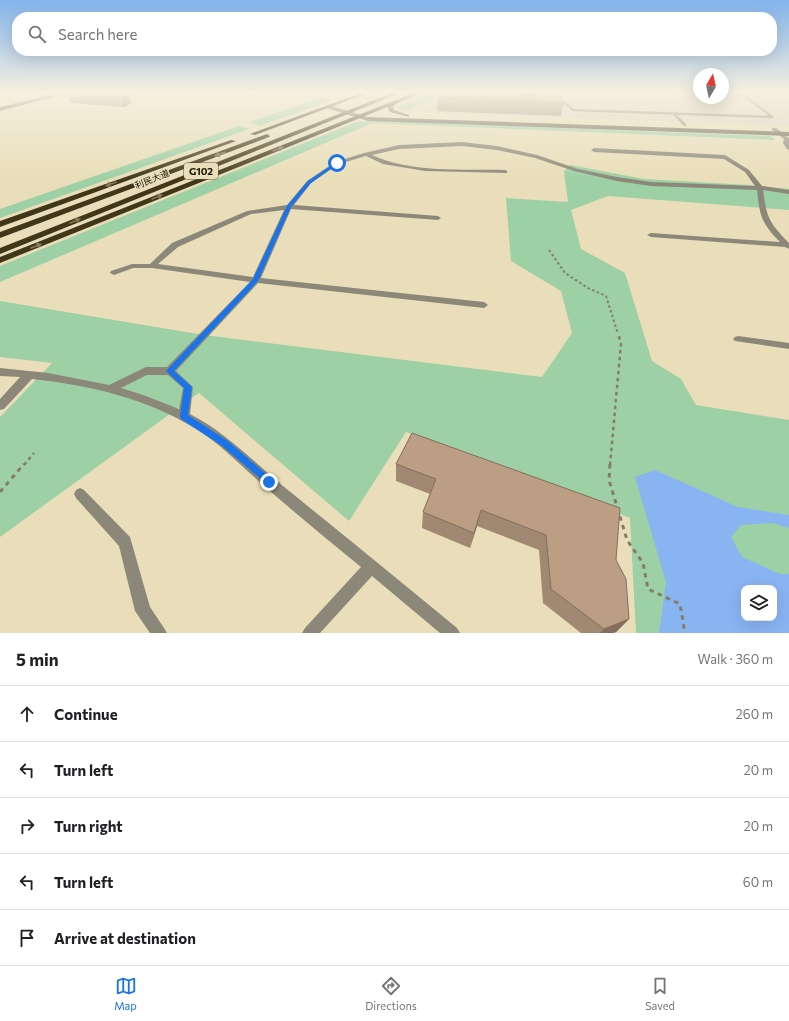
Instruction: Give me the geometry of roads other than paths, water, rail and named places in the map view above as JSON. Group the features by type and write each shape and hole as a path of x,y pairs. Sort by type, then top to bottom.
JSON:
{"highway":[{"path":"0,224 290,121"},
{"name":"利民大道","path":"0,235 302,121"},
{"name":"利民大道","path":"0,251 319,121"},
{"path":"0,260 339,121"}],"main road":[{"path":"410,121 789,134"},
{"path":"549,121 789,129"}],"street":[{"path":"774,129 787,139 786,143 789,148"},
{"path":"170,371 256,280 289,207 309,182 337,163 366,154 399,147 462,144 497,148 537,157 576,170 650,184 760,188 789,192"},
{"path":"594,150 726,157 747,171 760,188 763,214 770,227 788,246"},
{"path":"366,154 385,163 425,169 505,172"},
{"path":"152,266 175,245 249,212 289,207 438,218"},
{"path":"651,236 788,246"},
{"path":"114,273 132,266 152,266 256,280 484,305"},
{"path":"738,339 789,346"},
{"path":"109,388 146,371 170,371 188,387 184,416"},
{"path":"0,372 30,374 109,388 155,403 184,416 225,443 371,567 452,633"},
{"path":"0,406 30,374"},
{"path":"80,494 125,542 143,611 159,633"},
{"path":"310,633 371,567"}],"lane":[{"path":"681,121 685,125"}],"water":[{"path":"655,470 738,507 789,515 789,528 773,523 741,525 731,537 742,557 780,574 789,574 789,633 659,633 666,582 635,477"}]}
